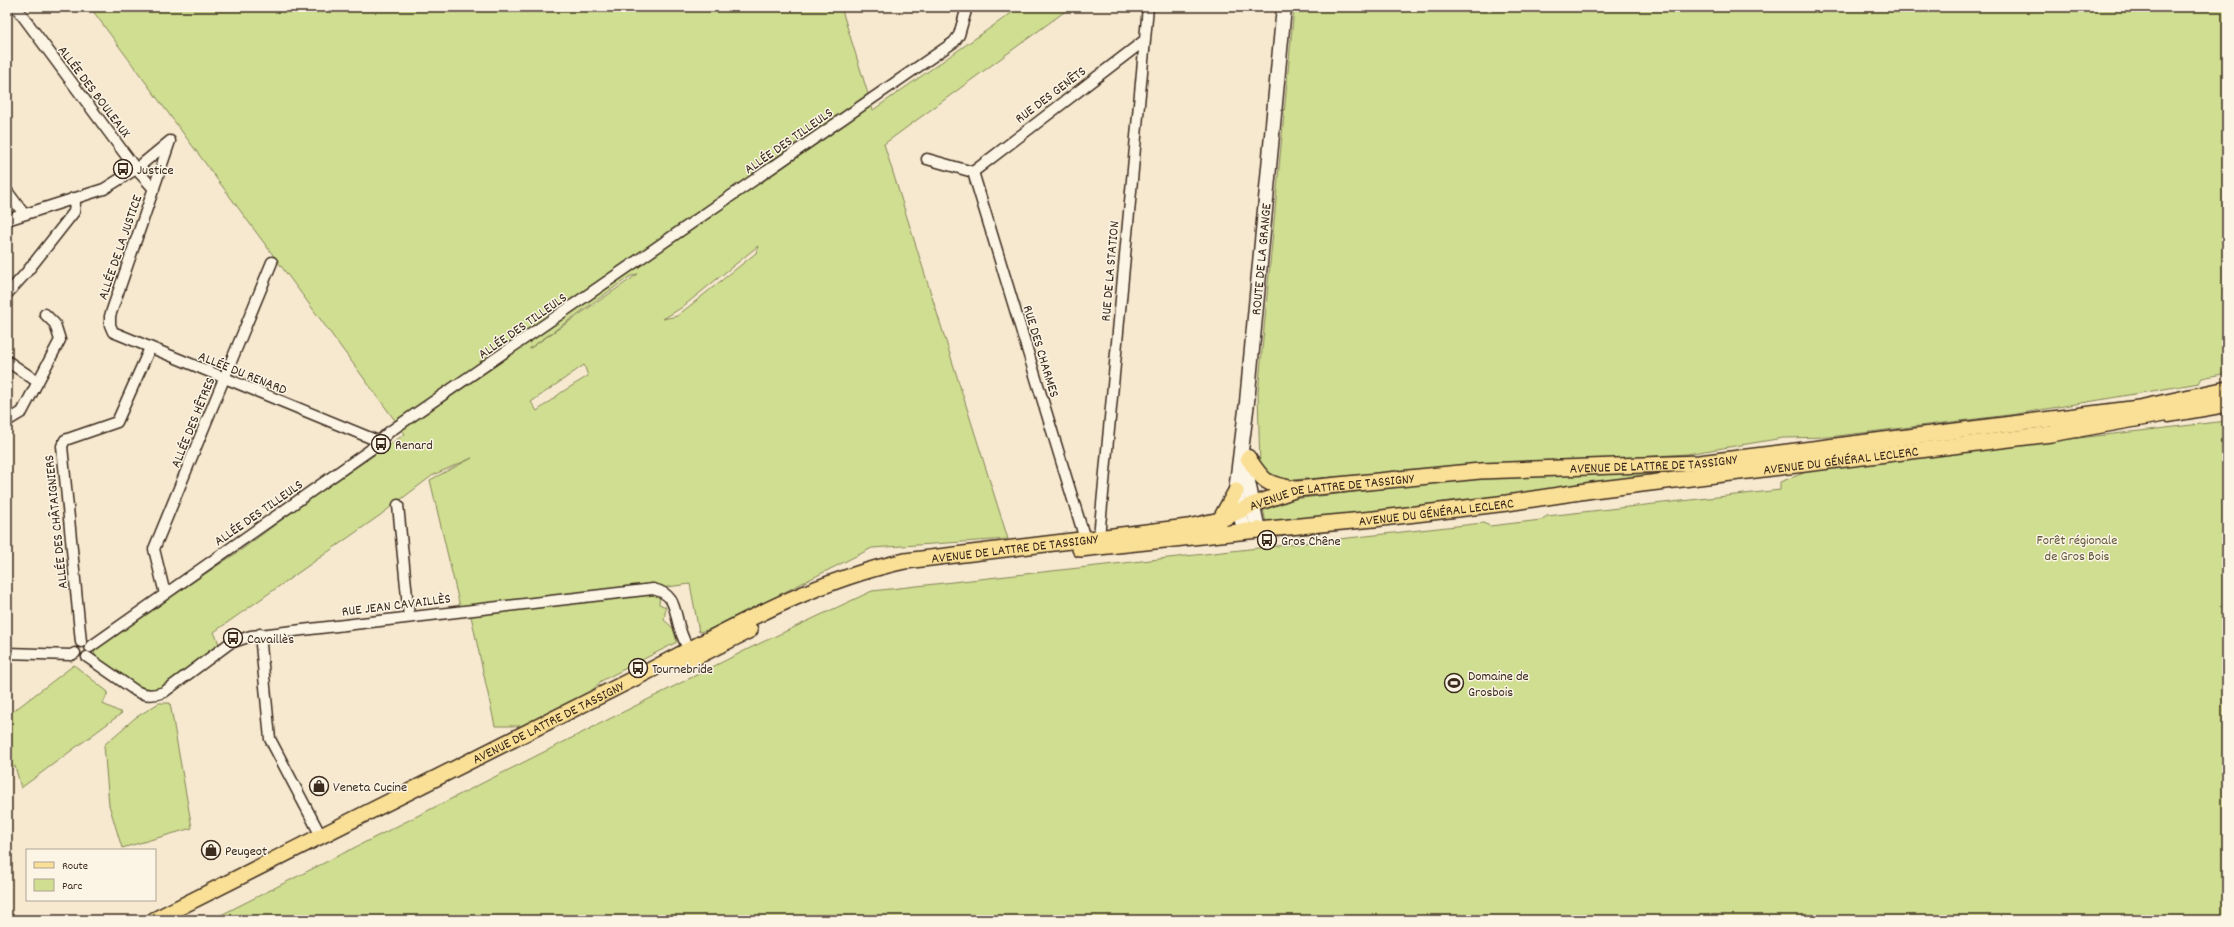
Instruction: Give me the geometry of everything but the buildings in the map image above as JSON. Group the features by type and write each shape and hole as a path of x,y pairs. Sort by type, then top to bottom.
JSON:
{"highway":[{"path":"2170,413 2227,403"}],"main road":[{"name":"ROUTE DE LA GRANGE","path":"1246,508 1248,482 1244,458 1246,408 1284,7"},
{"name":"ROUTE DE LA GRANGE","path":"1246,508 1236,491 1244,458 1263,300 1278,148 1278,126 1292,7"},
{"name":"AVENUE DE LATTRE DE TASSIGNY","path":"154,920 321,836 692,654 790,600 836,580 877,567 905,561 1188,527 1220,520 1246,508 1297,489 1480,471 1699,463 1949,433 2139,408 2227,389"},
{"path":"2170,413 2211,414 2227,412"},
{"name":"AVENUE DU GÉNÉRAL LECLERC","path":"692,654 810,600 854,582 892,572 1251,530 1366,520 1492,505 1600,489 2051,434 2170,413"},
{"path":"1244,458 1264,480 1276,486 1297,489"},
{"path":"1220,520 1236,491"},
{"path":"1246,508 1251,530"},
{"path":"174,920 692,654"}],"street":[{"name":"ALLÉE DES BOULEAUX","path":"16,7 136,169 154,189"},
{"name":"ALLÉE DES TILLEULS","path":"86,649 370,450 378,441 954,42 959,35 967,7"},
{"name":"RUE DE LA STATION","path":"1092,538 1148,7"},
{"name":"RUE DES GENÊTS","path":"972,172 1145,40"},
{"name":"ALLÉE DE LA JUSTICE","path":"110,316 170,141 136,169"},
{"path":"927,159 972,172"},
{"path":"7,220 73,198 104,190 136,169"},
{"name":"RUE DES CHARMES","path":"972,172 1092,538"},
{"path":"7,191 24,214"},
{"path":"7,294 26,273 74,212 75,204 73,198"},
{"name":"ALLÉE DES HÊTRES","path":"165,594 154,549 272,262"},
{"path":"7,421 22,412 60,340 55,324 45,314"},
{"name":"ALLÉE DU RENARD","path":"110,316 110,325 113,332 224,380 378,441"},
{"name":"ALLÉE DES CHÂTAIGNIERS","path":"86,649 62,446 65,440 117,422 150,348"},
{"path":"7,361 38,382"},
{"path":"398,505 409,617"},
{"name":"RUE JEAN CAVAILLÈS","path":"86,649 136,691 144,695 153,695 164,692 230,644 260,634 653,589 664,592 672,600 679,626 692,654"},
{"path":"260,634 270,739 321,836"},
{"path":"7,653 71,655 75,653 76,646 86,649"}],"green space":[{"path":"90,7 841,7 873,110 1020,7 1071,7 884,144 1008,539 872,548 711,629 699,632 690,584 667,587 660,593 659,604 666,607 664,620 673,628 677,642 601,681 590,693 527,726 495,726 471,616 461,611 430,480 472,458 433,475 379,516 214,632 220,646 173,682 162,688 153,691 139,689 125,681 94,656 95,650 123,628 241,550 307,501 405,434","holes":["758,246 756,253 677,316 663,319 681,308","638,274 529,349 629,277","584,365 588,376 562,392 537,411 531,402"]},
{"path":"1294,7 2227,7 2227,373 2202,378 2199,383 2017,414 1829,437 1783,438 1687,454 1290,480 1269,477 1260,469 1258,393"},
{"name":"Domaine de Grosbois","path":"2227,421 2227,920 211,920 750,648 872,591 1483,523 1490,526 1541,520 1547,516 1780,490 1780,482 1817,468"},
{"path":"1716,467 1548,492 1266,523 1263,508 1285,500 1499,475"},
{"path":"74,665 108,692 103,704 122,713 21,788 15,766 7,771 7,716"},
{"path":"159,703 170,703 192,828 122,848 109,805 104,745 135,718"}],"place":[{"name":"Justice","path":"123,169"},
{"name":"Renard","path":"381,444"},
{"name":"Gros Chêne","path":"1267,540"},
{"name":"Cavaillès","path":"233,638"},
{"name":"Tournebride","path":"638,668"},
{"name":"Domaine de Grosbois","path":"1454,683"},
{"name":"Veneta Cucine","path":"319,786"},
{"name":"Peugeot","path":"211,850"}],"park label":[{"name":"Forêt régionale de Gros Bois","path":"2077,548"}]}
